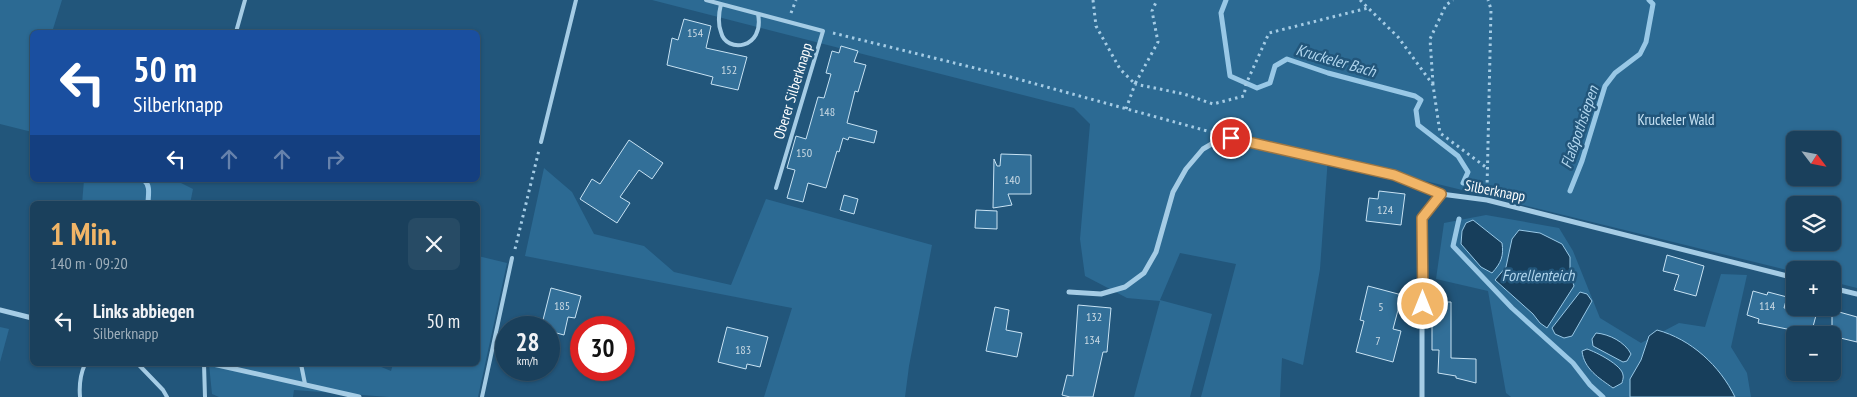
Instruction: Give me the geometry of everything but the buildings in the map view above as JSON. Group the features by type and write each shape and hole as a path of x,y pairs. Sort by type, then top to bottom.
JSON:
{"street":[{"name":"Silberknapp","path":"1231,138 1394,175 1441,194 1487,200 1786,276"},
{"path":"1069,292 1101,294 1125,287 1144,273 1156,252 1173,192 1186,169 1203,149 1215,142 1231,138"},
{"path":"1422,397 1422,218 1441,194"},
{"path":"1841,290 1857,294"},
{"path":"0,310 30,318"},
{"path":"222,366 359,397"}],"lane":[{"path":"237,30 245,0"},
{"path":"541,142 576,0"},
{"name":"Oberer Silberknapp","path":"706,0 823,31 776,188"},
{"path":"720,4 720,32 723,38 738,46 747,44 754,39 759,31 758,14"},
{"path":"482,397 512,258"},
{"path":"80,397 79,385 84,366"},
{"path":"140,366 163,390 167,397"},
{"path":"204,366 205,397"},
{"path":"301,366 305,384"}],"path":[{"path":"1093,0 1096,26 1120,69 1134,84 1184,94 1213,104 1244,96 1246,84 1268,33 1368,8"},
{"path":"1126,109 1134,84 1158,42 1152,11 1157,0"},
{"path":"1360,0 1398,37 1433,85"},
{"path":"1453,0 1446,5 1430,38 1433,85 1440,133 1488,168"},
{"path":"1487,200 1490,9 1488,0"},
{"path":"823,31 1003,75 1231,138"},
{"path":"512,258 541,142"}],"green space":[{"path":"0,0 62,0 53,30 30,30 30,132 0,124"},
{"name":"Kruckeler Wald","path":"652,0 1857,0 1857,288 1841,284 1841,261 1786,261 1786,270 1328,157 1320,269 1303,365 1282,358 1280,397 1201,397 1236,264 1180,253 1160,300 1212,314 1190,397 1134,397 1160,301 1127,298 1085,276 1080,239 1090,124 1074,108"},
{"path":"544,168 572,192 594,234 644,246 674,272 731,285 766,199 932,245 905,397 764,397 792,308 525,256"},
{"path":"84,182 179,182 193,189 191,201 82,201"},
{"path":"1486,215 1559,228 1573,251 1600,318 1641,343 1679,323 1705,327 1721,274 1747,275 1731,347 1747,373 1751,397 1511,397 1506,393 1488,291 1436,279 1444,223"},
{"path":"480,256 507,263 478,397 389,397 294,390 293,397 219,397 212,394 209,366 379,366 391,371 392,366 480,366"},
{"path":"0,327 9,329 0,362"}],"water":[{"name":"Forellenteich","path":"1473,220 1502,243 1503,252 1501,259 1492,273 1481,267 1461,244 1462,231 1466,223"},
{"name":"Forellenteich","path":"1519,230 1540,233 1562,244 1570,257 1570,271 1574,286 1547,328 1495,280 1506,267 1512,239"},
{"name":"Forellenteich","path":"1580,292 1587,294 1592,301 1572,336 1564,338 1555,334 1552,328"},
{"path":"1657,330 1681,340 1703,355 1721,375 1735,397 1630,397 1630,379 1641,360 1649,336"},
{"path":"1596,333 1606,335 1621,342 1631,354 1627,361 1623,362 1593,346 1592,339"},
{"path":"1587,349 1614,363 1622,371 1622,383 1613,388 1593,372 1583,357 1582,351"}],"waterway":[{"name":"Kruckeler Bach","path":"1226,0 1221,13 1230,76 1257,88 1270,83 1275,66 1287,59 1328,73 1415,96 1421,100 1416,110 1418,125 1458,156 1468,172 1463,183"},
{"name":"Flaßpothsiepen","path":"1570,191 1582,161 1605,86 1615,73 1640,54 1646,42 1653,4 1649,0"},
{"path":"146,182 148,201"},
{"name":"Kruckeler Bach","path":"1459,219 1453,246 1512,308 1573,363 1590,385 1603,397"}],"route":[{"path":"1231,138 1394,175 1441,194 1422,218 1423,304"}]}
